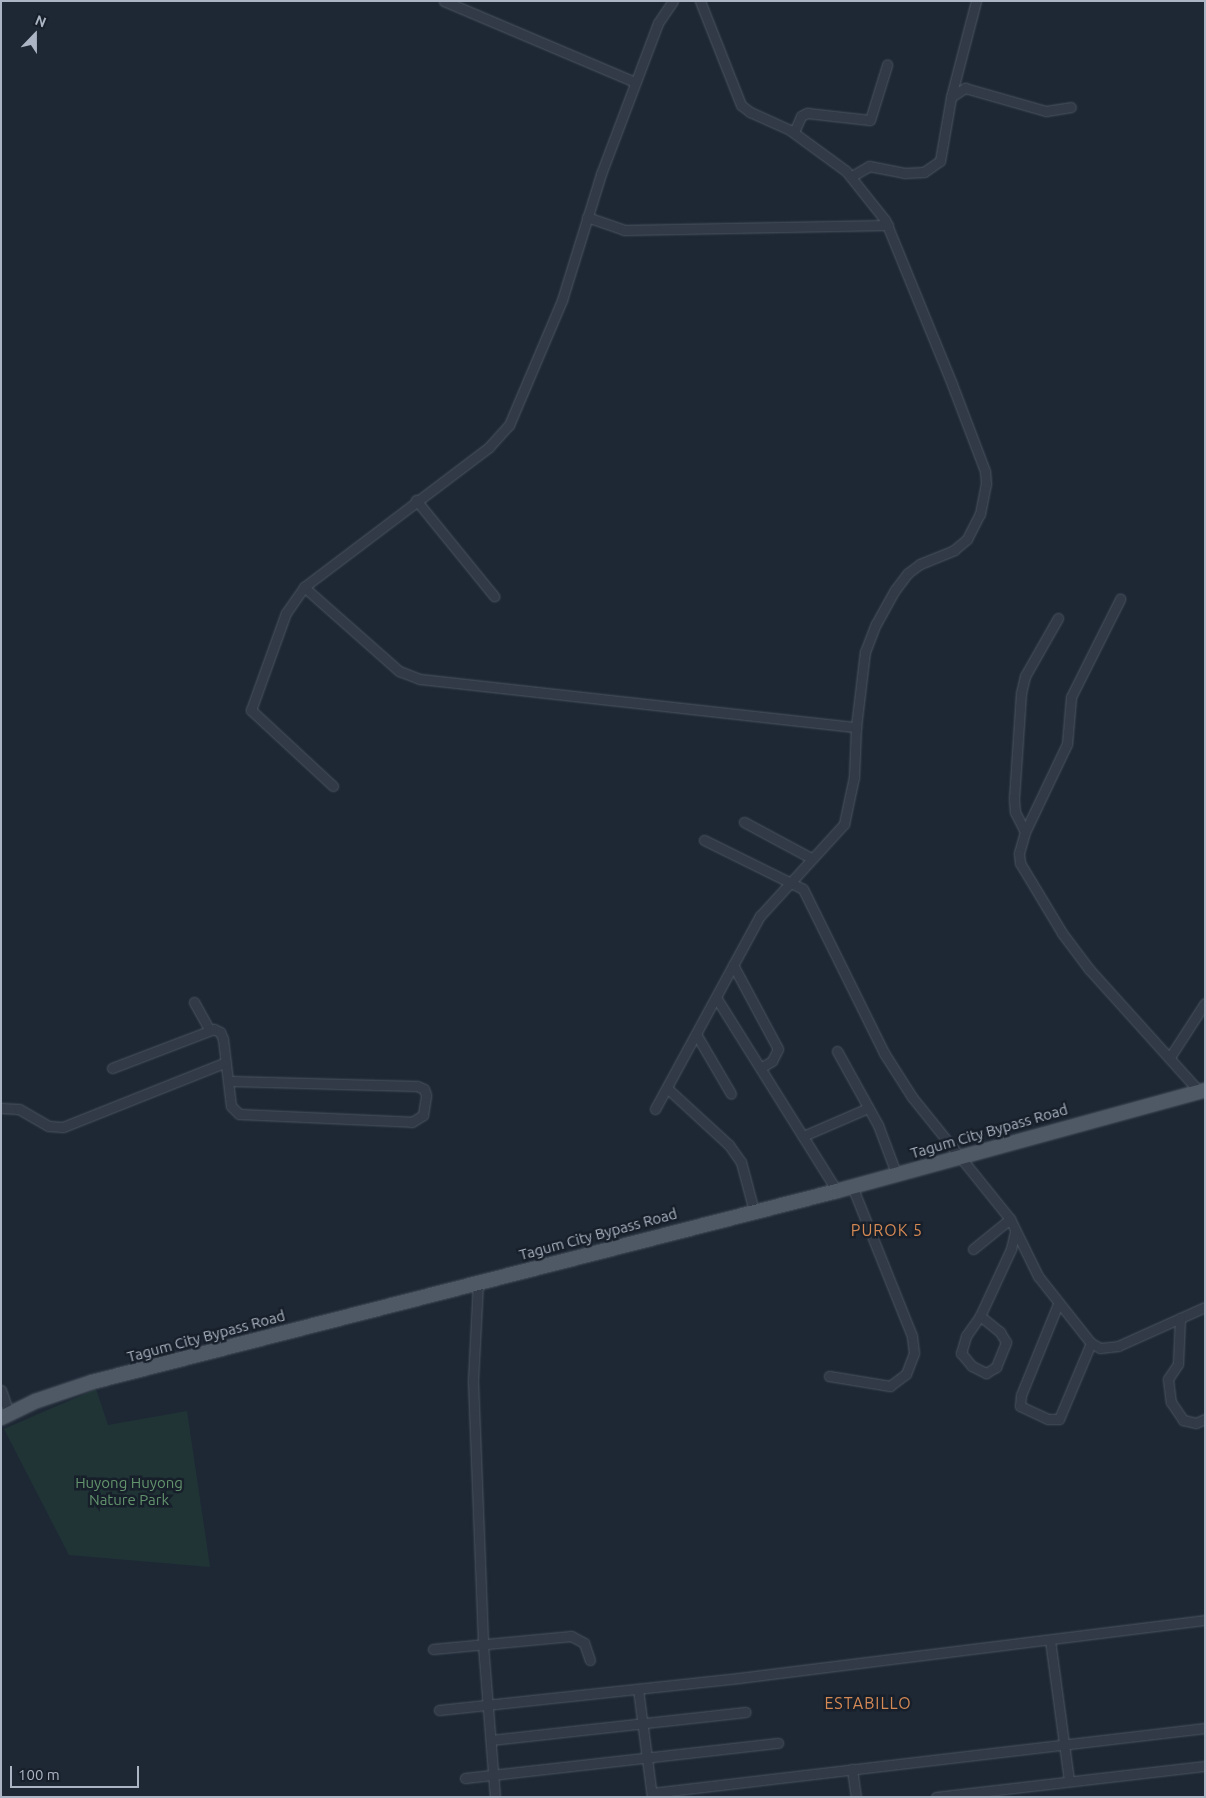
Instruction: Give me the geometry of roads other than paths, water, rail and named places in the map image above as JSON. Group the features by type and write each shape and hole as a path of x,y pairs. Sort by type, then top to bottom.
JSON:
{"main road":[{"name":"Tagum City Bypass Road","path":"5,1415 74,1387 837,1191 896,1173 1202,1091"}],"street":[{"path":"444,1 635,82"},
{"path":"333,786 251,710 286,613 304,587 416,500 489,447 509,425 562,300 587,217 635,82 658,23 673,1"},
{"path":"655,1109 668,1089 696,1034 717,999 760,916 811,858 839,833 849,811 865,652 876,624 895,590 908,573 920,564 954,550 967,539 980,514 986,484 985,471 888,225 852,176 794,132 750,112 741,105 700,1"},
{"path":"852,176 869,166 904,173 924,172 940,161 951,97 976,1"},
{"path":"794,132 801,116 807,113 870,120 887,65"},
{"path":"951,97 965,88 1046,111 1071,107"},
{"path":"587,217 624,230 888,225"},
{"path":"416,500 494,596"},
{"path":"304,587 399,671 420,678 856,728"},
{"path":"1120,599 1071,697 1067,744 1025,832 1019,853 1020,863 1062,933 1089,969 1202,1091"},
{"path":"1025,832 1015,812 1014,799 1021,693 1025,676 1058,618"},
{"path":"744,822 811,858"},
{"path":"704,840 792,881 806,894 884,1053 912,1097 1010,1219 1038,1276 1058,1304 1091,1343 1100,1348 1118,1346 1205,1307"},
{"path":"733,966 778,1049 772,1061 762,1067"},
{"path":"717,999 762,1067 837,1191"},
{"path":"194,1002 209,1030"},
{"path":"1170,1057 1205,1003"},
{"path":"112,1068 209,1030 220,1032 235,1112 259,1117 412,1122 423,1115 426,1096 424,1089 417,1086 230,1081"},
{"path":"696,1034 731,1094"},
{"path":"837,1051 868,1108 896,1173"},
{"path":"1,1108 19,1109 49,1126 63,1126 226,1062"},
{"path":"668,1089 729,1145 741,1162 754,1211"},
{"path":"804,1136 868,1108"},
{"path":"829,1376 890,1386 906,1374 914,1354 912,1336 852,1186"},
{"path":"973,1249 1010,1219"},
{"path":"980,1316 1000,1332 1006,1342 996,1367 986,1373 972,1366 961,1353 966,1336 980,1316 1012,1249 1015,1232"},
{"path":"478,1282 473,1382 483,1645 495,1797"},
{"path":"1058,1304 1020,1395 1020,1406 1038,1416 1059,1419 1091,1343"},
{"path":"1180,1318 1178,1364 1168,1379 1171,1402 1183,1420 1196,1423 1205,1419"},
{"path":"1,1390 5,1415"},
{"path":"439,1710 638,1689 1205,1620"},
{"path":"433,1649 571,1636 584,1643 590,1660"},
{"path":"1050,1640 1069,1781"},
{"path":"638,1689 652,1795 852,1769 1205,1728"},
{"path":"491,1740 745,1712"},
{"path":"465,1778 494,1777 778,1743"},
{"path":"936,1797 1205,1766"},
{"path":"852,1769 856,1797"}],"district":[{"name":"PUROK 5","path":"887,1230"},
{"name":"ESTABILLO","path":"868,1703"}],"park label":[{"name":"Huyong Huyong Nature Park","path":"129,1490"}]}
